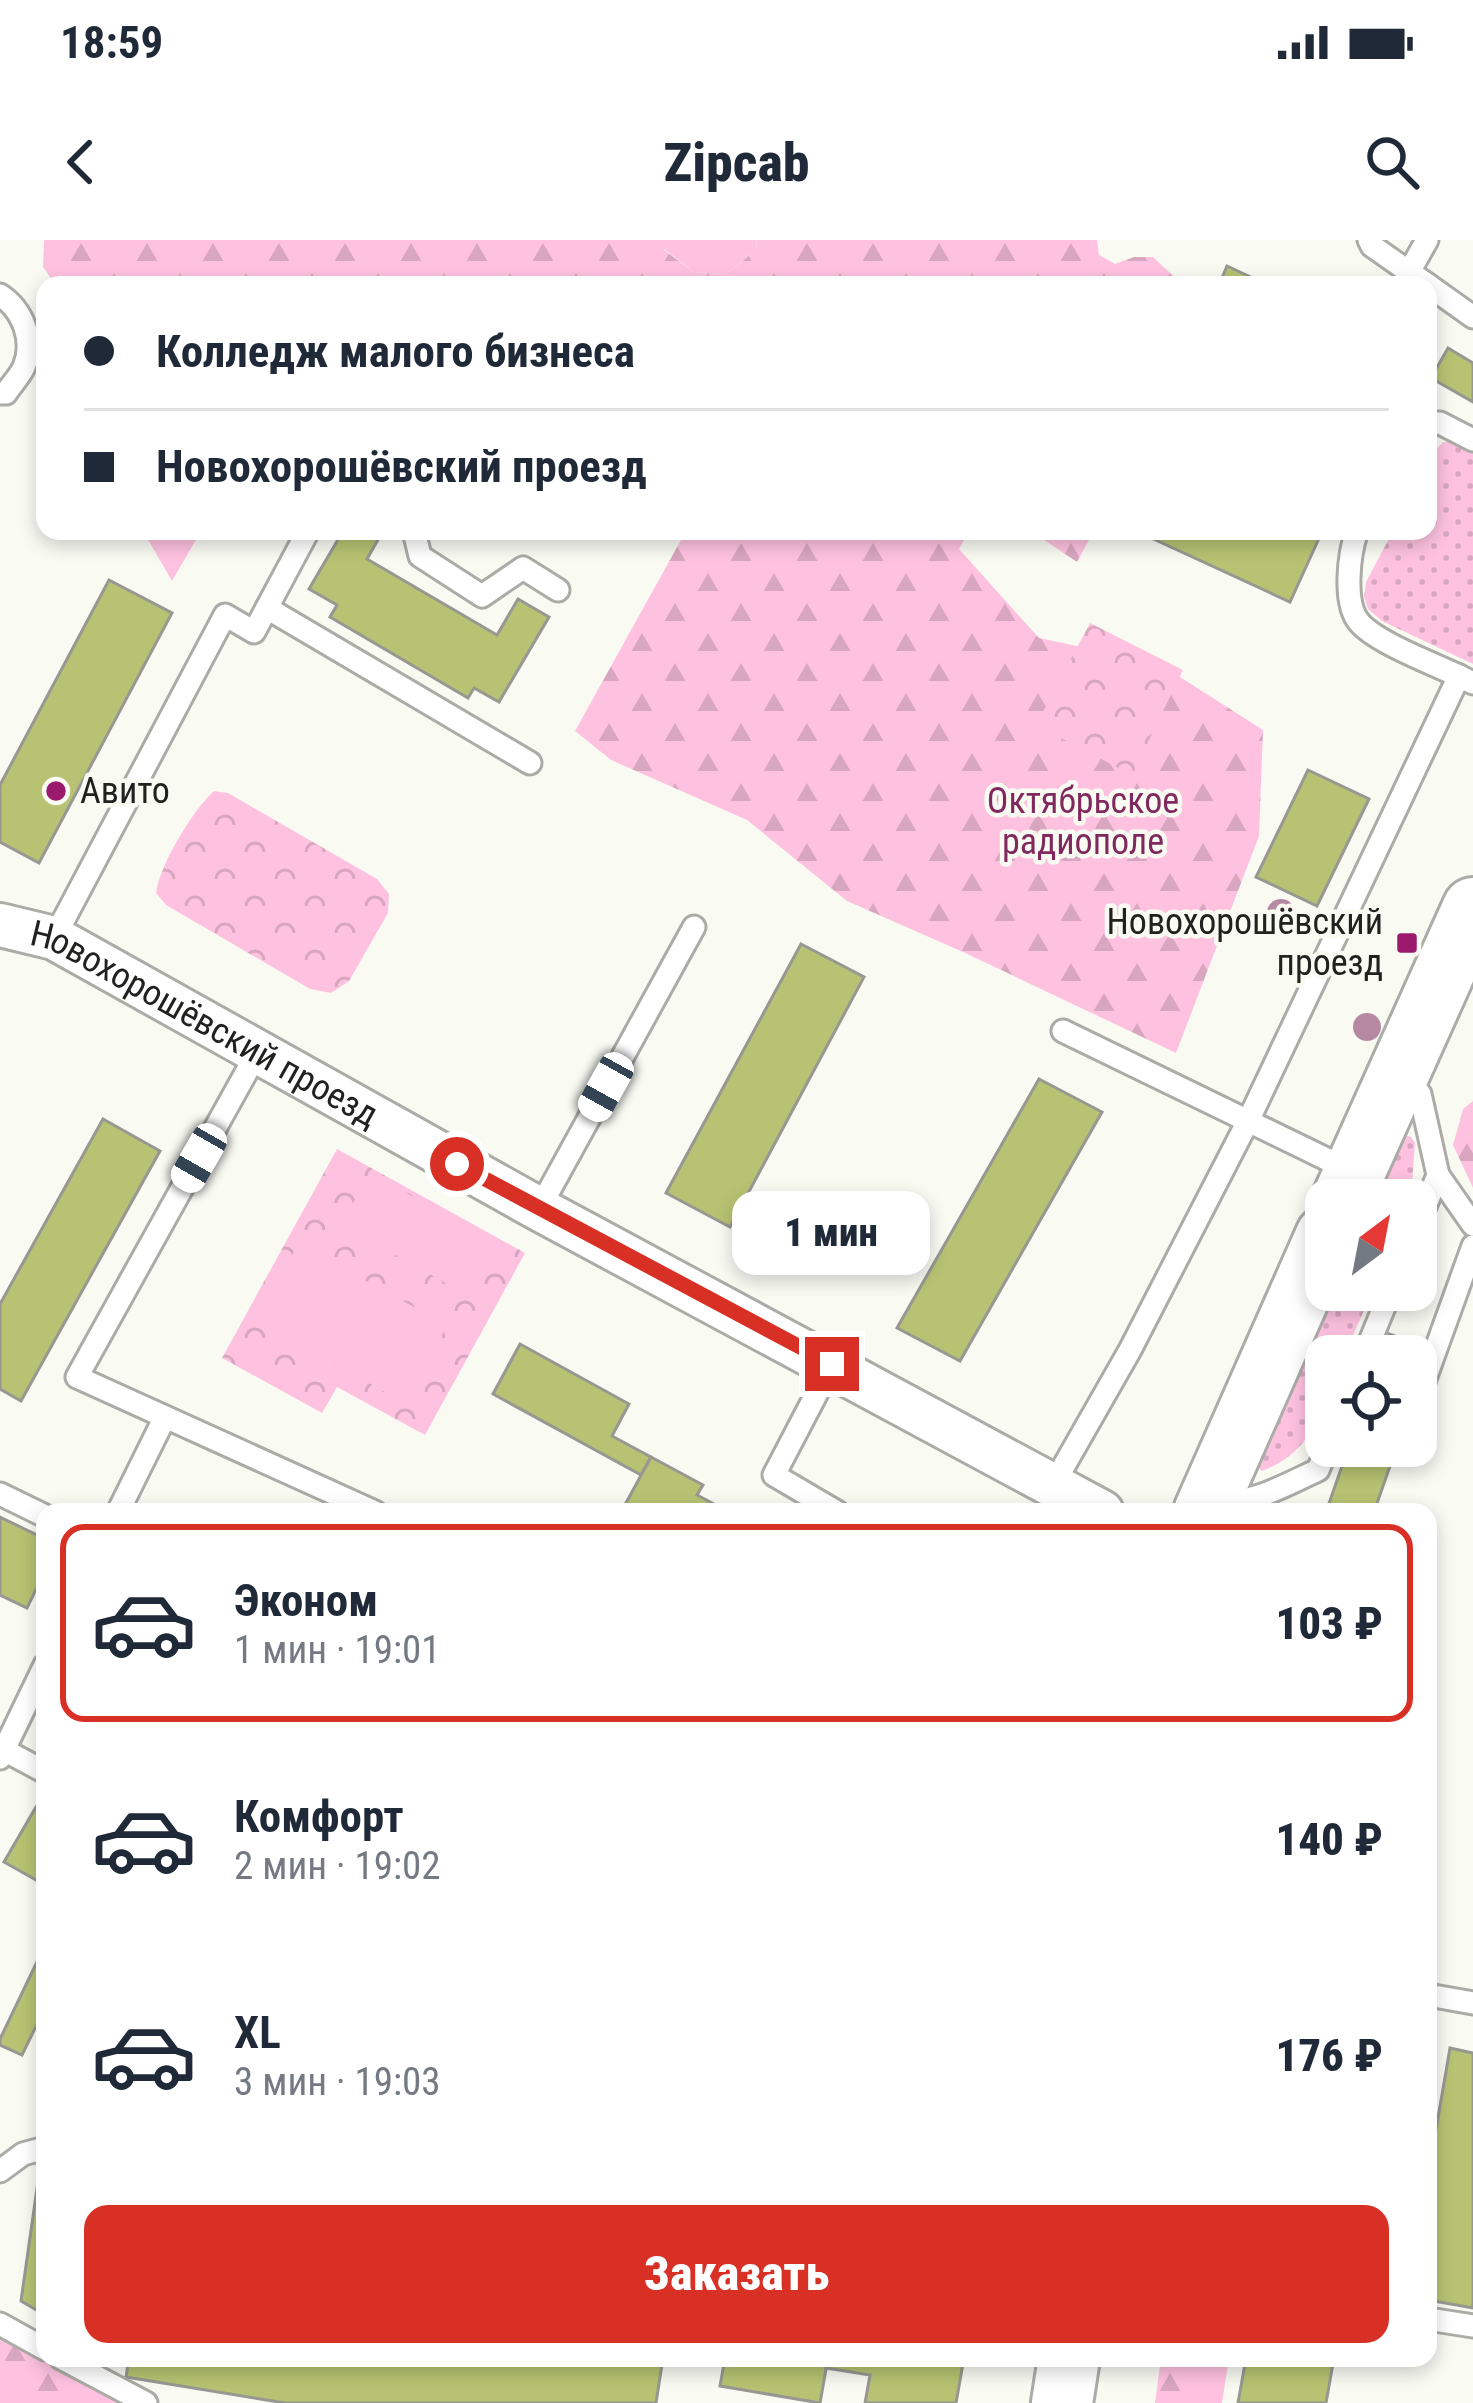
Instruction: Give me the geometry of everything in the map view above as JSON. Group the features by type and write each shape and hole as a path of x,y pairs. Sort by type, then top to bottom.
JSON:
{"street":[{"path":"1351,1179 1473,908"},
{"name":"Новохорошёвский проезд","path":"0,925 54,938 539,1209 1086,1503"},
{"path":"1208,1503 1305,1283"},
{"path":"1062,2403 1068,2367"}],"lane":[{"path":"1369,240 1415,276"},
{"path":"1423,276 1427,240"},
{"path":"1437,292 1473,317"},
{"path":"0,295 14,304 29,338 24,368 6,393 0,393"},
{"path":"1437,423 1473,440"},
{"path":"54,938 225,615 254,632 303,540"},
{"path":"416,540 420,556 482,596 523,568 558,590"},
{"path":"1053,1485 1130,1350 1248,1121 1466,679 1373,634 1357,620 1349,562 1355,540"},
{"path":"267,608 530,763"},
{"path":"539,1209 694,927"},
{"path":"1064,1031 1248,1121 1337,1179"},
{"path":"257,1053 77,1377 355,1503"},
{"path":"1401,1074 1420,1094 1438,1175 1473,1225"},
{"path":"1436,1179 1438,1175"},
{"path":"1437,1346 1473,1246"},
{"path":"821,1503 773,1475 832,1364"},
{"path":"122,1503 165,1417"},
{"path":"1238,1503 1319,1467"},
{"path":"0,1494 36,1512"},
{"path":"36,1683 2,1754 36,1768"},
{"path":"1437,1996 1473,2002"},
{"path":"0,2170 36,2150"},
{"path":"1437,2320 1473,2326"},
{"path":"0,2324 36,2344"},
{"path":"78,2367 146,2403"}],"green space":[{"path":"44,240 664,240 664,250 694,272 726,274 756,250 757,240 1097,240 1099,255 1115,264 1153,257 1173,276 50,276 43,267"},
{"path":"664,240 757,240 756,250 726,274 694,272 664,249"},
{"path":"1443,442 1455,442 1473,451 1473,664 1382,621 1368,609 1364,597 1366,582 1388,540 1437,540 1437,450"},
{"path":"148,540 196,540 172,581"},
{"name":"Октябрьское радиополе","path":"681,540 964,540 959,549 1039,638 1115,654 1180,677 1263,730 1259,836 1176,1053 847,901 747,820 611,760 575,731"},
{"path":"1044,540 1089,540 1077,562"},
{"path":"1090,623 1183,670 1132,775 1036,725"},
{"path":"214,791 228,793 377,879 389,894 388,913 349,981 331,993 310,989 166,905 156,893 178,839"},
{"path":"1473,1101 1473,1188 1453,1145 1463,1109"},
{"path":"1405,1135 1415,1143 1412,1179 1382,1179"},
{"path":"337,1149 525,1253 425,1435 337,1387 322,1413 222,1358"},
{"path":"370,1173 493,1240 464,1293 341,1225"},
{"path":"298,1244 447,1325 405,1403 256,1321"},
{"path":"1324,1311 1364,1311 1353,1335 1313,1335"},
{"path":"1305,1354 1305,1438 1273,1466 1261,1471 1257,1464"},
{"path":"0,2332 36,2353 36,2367 60,2367 121,2403 0,2403"},
{"path":"1160,2367 1228,2367 1222,2403 1155,2403"}],"building":[{"path":"1227,266 1249,276 1223,276"},
{"path":"1448,348 1473,363 1473,402 1437,381 1437,367"},
{"path":"338,540 378,540 367,559 497,635 518,599 549,617 499,702 474,688 468,698 330,617 337,605 309,589"},
{"path":"1156,540 1318,540 1290,602"},
{"path":"109,580 172,613 39,863 0,842 0,785"},
{"path":"1308,770 1369,799 1317,906 1256,877"},
{"path":"801,944 864,977 730,1227 666,1193"},
{"path":"1039,1079 1102,1112 960,1361 897,1328"},
{"path":"103,1119 160,1151 21,1401 0,1389 0,1304"},
{"path":"520,1344 629,1404 612,1436 651,1457 641,1475 493,1394"},
{"path":"651,1457 703,1485 697,1495 712,1503 626,1503"},
{"path":"1342,1467 1390,1467 1377,1503 1329,1503"},
{"path":"0,1517 36,1535 36,1590 27,1608 0,1595"},
{"path":"36,1807 36,1880 4,1862"},
{"path":"36,1964 36,2026 22,2055 0,2045"},
{"path":"1450,2048 1473,2053 1473,2308 1437,2302 1437,2124"},
{"path":"36,2195 36,2310 21,2301"},
{"path":"128,2367 662,2367 656,2403 285,2403 126,2377"},
{"path":"723,2367 826,2367 820,2403 720,2386"},
{"path":"962,2367 956,2403 865,2403 870,2375 826,2368"},
{"path":"1244,2367 1332,2367 1326,2403 1238,2403"}],"place":[{"name":"Авито","path":"56,791"},
{"name":"Новохорошёвский проезд","path":"1407,943"}],"route":[{"path":"457,1164 832,1364"}]}
